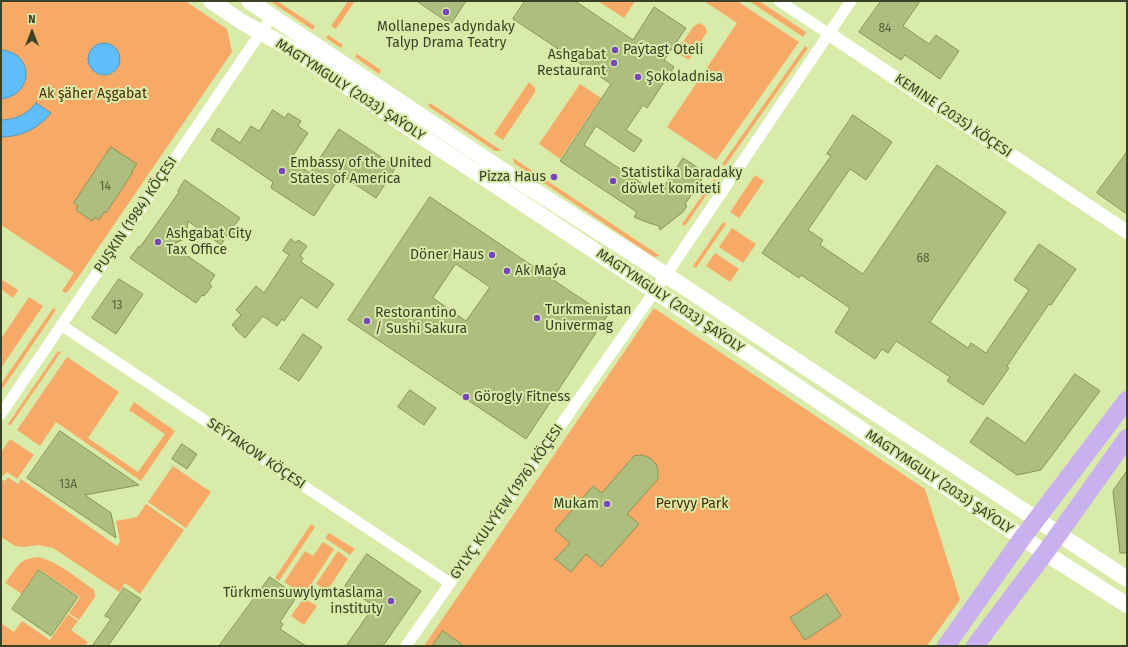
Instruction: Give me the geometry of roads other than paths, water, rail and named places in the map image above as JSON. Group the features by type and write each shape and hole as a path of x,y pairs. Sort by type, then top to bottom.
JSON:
{"main road":[{"name":"MAGTYMGULY (2033) ŞAÝOLY","path":"211,1 242,22 293,50 1045,552 1127,605"},
{"name":"MAGTYMGULY (2033) ŞAÝOLY","path":"249,1 499,168 666,275 1127,579"},
{"path":"946,646 1023,537 1127,400"},
{"path":"974,646 1045,552 1127,438"}],"street":[{"name":"KEMINE (2035) KÖÇESI","path":"779,1 1127,232"},
{"name":"GYLYÇ KULYÝEW (1976) KÖÇESI","path":"406,646 666,275 851,1"},
{"name":"PUŞKIN (1984) KÖÇESI","path":"1,414 272,16"},
{"name":"SEÝTAKOW KÖÇESI","path":"61,325 450,583"}],"water":[{"path":"101,43 107,43 117,50 120,59 119,65 113,72 107,75 101,75 91,68 88,62 88,56 95,46"},
{"path":"1,50 12,53 20,58 24,65 26,74 25,82 20,90 12,96 1,99"},
{"path":"36,103 51,113 41,123 29,131 8,137 1,137 1,120 21,116"}],"place":[{"name":"Mollanepes adyndaky Talyp Drama Teatry","path":"446,12"},
{"name":"Paýtagt Oteli","path":"615,50"},
{"name":"Ashgabat Restaurant","path":"614,63"},
{"name":"Şokoladnisa","path":"638,77"},
{"name":"Embassy of the United States of America","path":"282,171"},
{"name":"Pizza Haus","path":"554,177"},
{"name":"Statistika baradaky döwlet komiteti","path":"613,181"},
{"name":"Ashgabat City Tax Office","path":"158,242"},
{"name":"Döner Haus","path":"492,255"},
{"name":"Ak Maýa","path":"507,271"},
{"name":"Turkmenistan Univermag","path":"537,318"},
{"name":"Restorantino / Sushi Sakura","path":"367,321"},
{"name":"Görogly Fitness","path":"466,397"},
{"name":"Mukam","path":"607,504"},
{"name":"Türkmensuwylymtaslama instituty","path":"391,601"}],"park label":[{"name":"Ak şäher Aşgabat","path":"93,94"},
{"name":"Pervyy Park","path":"692,504"}]}
